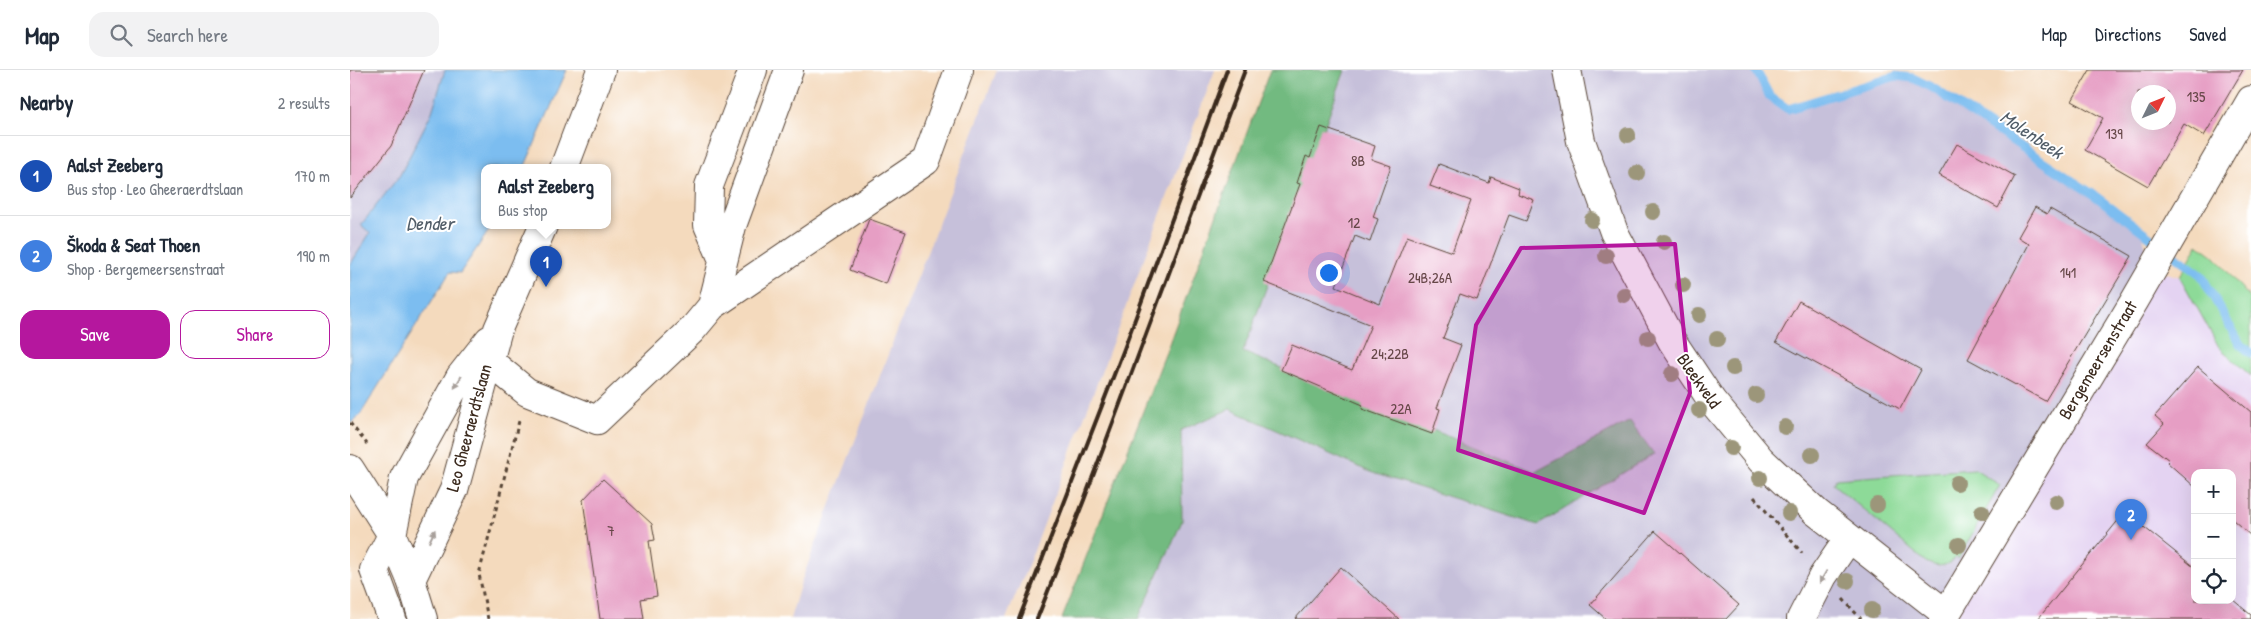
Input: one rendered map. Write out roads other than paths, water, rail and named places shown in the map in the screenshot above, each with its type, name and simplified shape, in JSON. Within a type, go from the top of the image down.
[{"type":"street","points":[[566,164],[601,70]]},
{"type":"street","points":[[723,260],[708,225],[709,186],[754,70]]},
{"type":"street","points":[[712,306],[732,226],[789,70]]},
{"type":"street","points":[[488,360],[527,392],[597,420],[692,330],[712,306],[926,161],[960,70]]},
{"type":"street","name":"Bleekveld","points":[[1567,70],[1581,141],[1614,232],[1672,341],[1712,401],[1760,460],[1816,512],[1944,616]]},
{"type":"street","name":"Bergemeersenstraat","points":[[1944,616],[2153,270],[2251,100]]},
{"type":"street","name":"Leo Gheeraerdtslaan","points":[[411,580],[454,490],[498,329],[542,229]]},
{"type":"street","name":"Leo Gheeraerdtslaan","points":[[392,619],[374,570],[392,535],[404,478],[460,377],[498,329]]},
{"type":"street","points":[[351,470],[392,535],[411,580],[423,619]]},
{"type":"street","points":[[1802,619],[1823,576],[1848,538]]},
{"type":"water","name":"Dender","points":[[445,70],[567,70],[526,164],[481,164],[481,229],[490,229],[460,273],[450,272],[360,415],[350,424],[350,265],[370,233],[361,225],[400,175],[432,112]]},
{"type":"waterway","name":"Molenbeek","points":[[1756,70],[1770,97],[1788,109],[1896,76],[1913,78],[1933,88],[2094,195],[2201,275],[2240,344],[2251,353]]},
{"type":"railway","points":[[1019,619],[1124,349],[1227,70]]},
{"type":"railway","points":[[1037,619],[1084,500],[1245,70]]},
{"type":"place","name":"Aalst Zeeberg","points":[[546,287]]},
{"type":"place","name":"Škoda & Seat Thoen","points":[[2131,540]]}]
